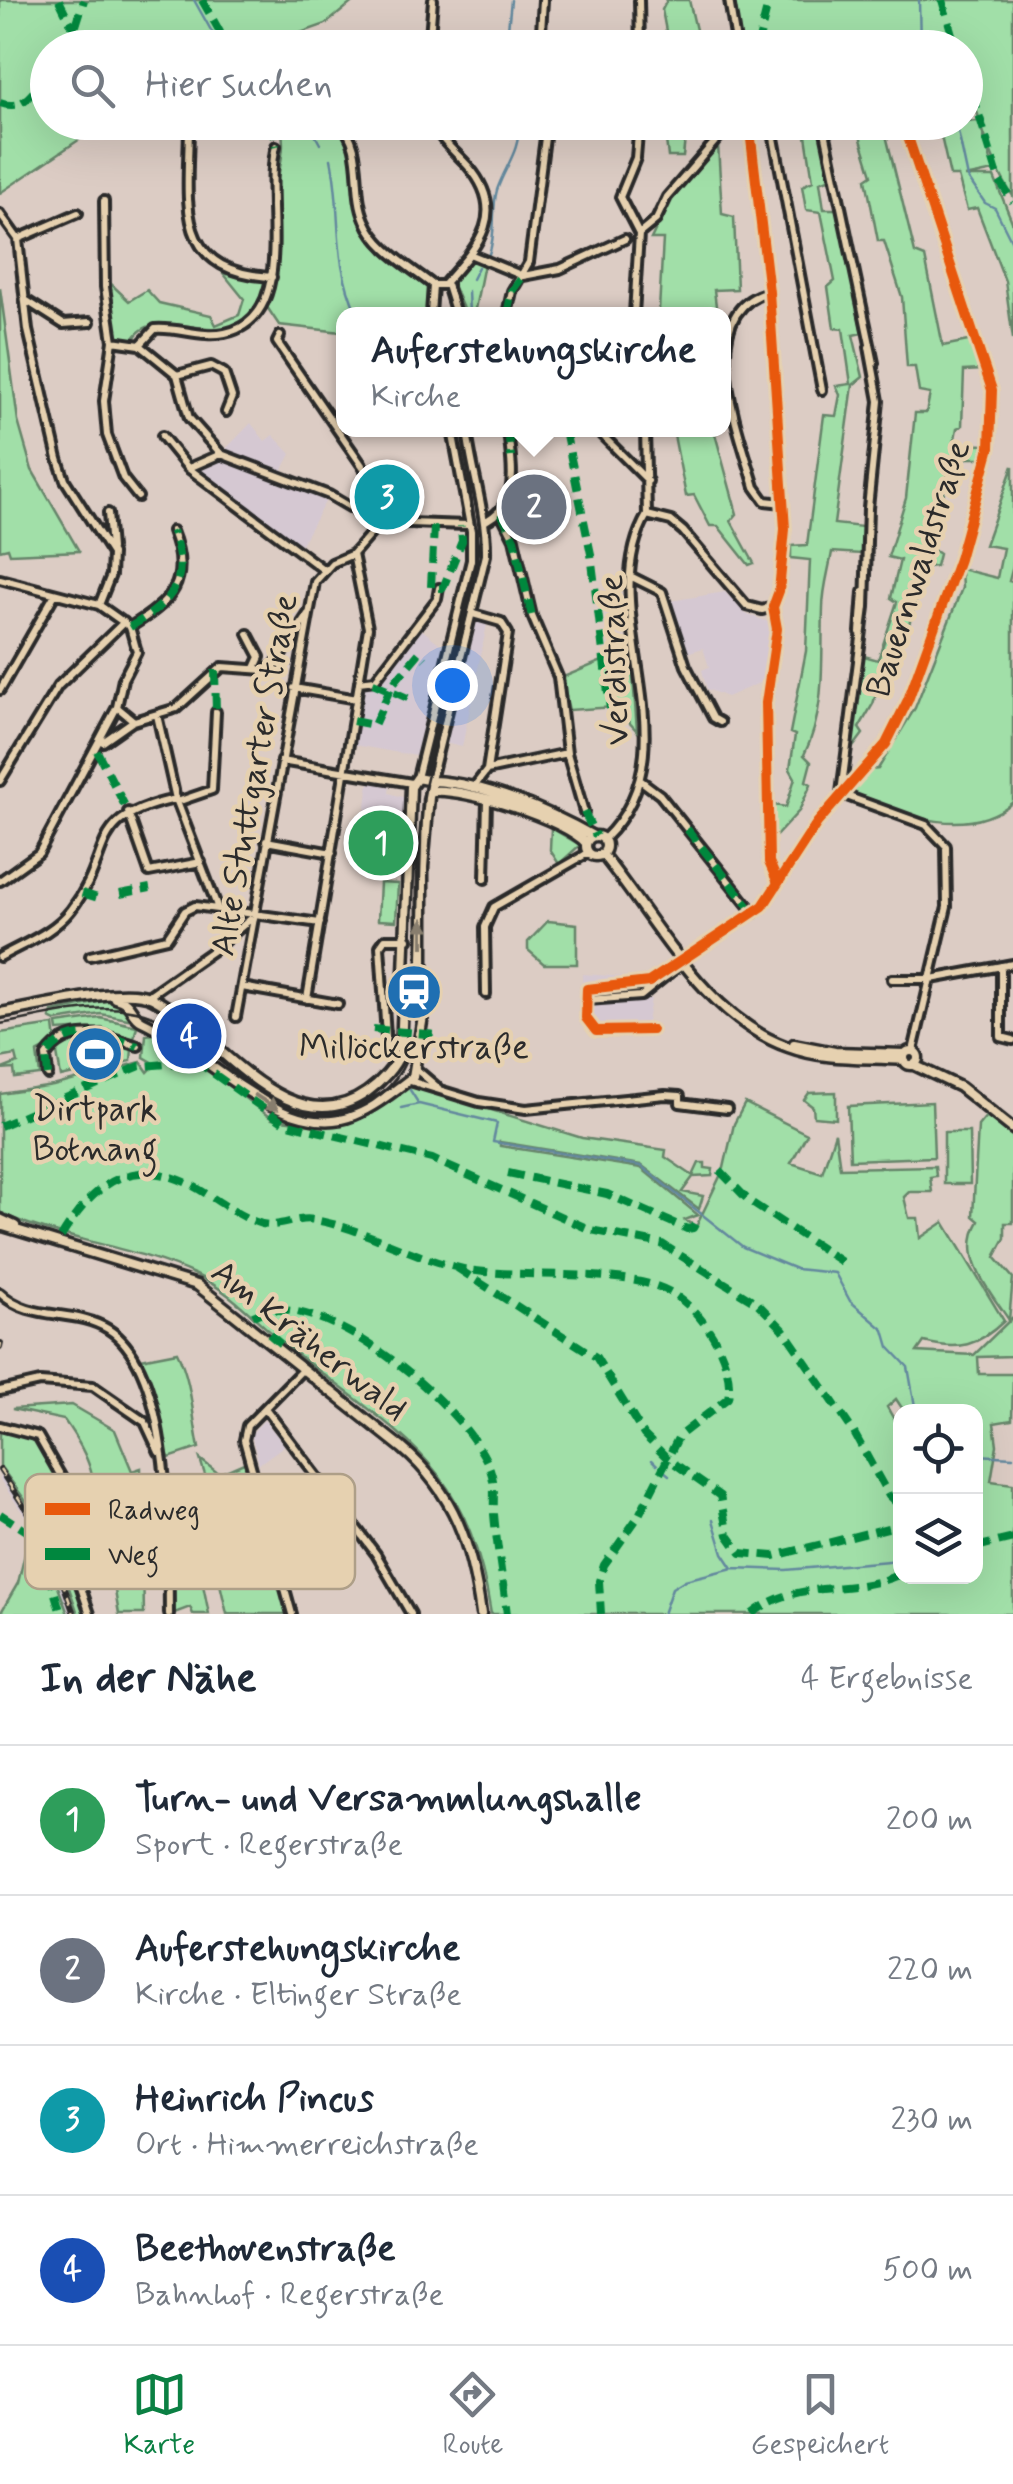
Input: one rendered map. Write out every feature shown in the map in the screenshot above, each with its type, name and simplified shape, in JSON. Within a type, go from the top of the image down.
[{"type":"main road","points":[[414,785],[431,787],[446,782],[474,788],[563,820],[602,854],[684,961],[750,1021],[791,1044],[911,1058],[960,1087],[1013,1126]]},
{"type":"main road","points":[[414,785],[450,791],[554,822],[589,844],[604,840],[602,854]]},
{"type":"main road","points":[[0,1013],[110,997],[145,997],[160,1003],[260,1082],[300,1104],[344,1104],[366,1093],[398,1059],[414,785]]},
{"type":"main road","points":[[134,1007],[137,1017],[289,1116],[331,1121],[352,1116],[406,1082],[415,1066],[424,1016],[423,867],[431,787]]},
{"type":"main road","points":[[110,997],[134,1007]]},
{"type":"main road","points":[[134,1007],[145,997]]},
{"type":"main road","points":[[147,1021],[158,1014],[160,1003]]},
{"type":"main road","points":[[398,1059],[415,1066]]},
{"type":"main road","points":[[391,1069],[395,1079],[406,1082]]},
{"type":"main road","name":"Am Kräherwald","points":[[0,1222],[197,1285],[303,1368],[427,1472],[469,1542],[481,1614]]},
{"type":"street","points":[[430,30],[433,0]]},
{"type":"street","points":[[541,30],[543,0]]},
{"type":"street","points":[[638,0],[639,30]]},
{"type":"street","points":[[730,0],[734,30]]},
{"type":"street","points":[[189,140],[189,220],[198,246],[223,269],[272,277]]},
{"type":"street","points":[[351,140],[365,221],[390,252],[433,285],[447,287]]},
{"type":"street","points":[[432,296],[442,300],[487,225],[486,198],[475,175],[444,140]]},
{"type":"street","points":[[509,307],[512,292],[523,276],[540,195],[545,140]]},
{"type":"street","points":[[634,307],[639,234],[620,197],[636,158],[638,140]]},
{"type":"street","points":[[639,234],[656,220],[667,197],[716,140]]},
{"type":"street","points":[[751,140],[769,292],[783,503],[784,557],[773,607],[777,629],[766,703],[770,862],[778,883]]},
{"type":"street","points":[[773,140],[822,390]]},
{"type":"street","points":[[827,140],[879,401],[864,591],[841,794],[926,825],[944,841],[947,907],[911,1058]]},
{"type":"street","name":"Bauernwaldstraße","points":[[684,961],[754,913],[841,794],[892,734],[959,560],[993,422],[988,374],[909,140]]},
{"type":"street","points":[[140,345],[155,329],[206,334],[236,330],[262,306],[272,277],[276,146]]},
{"type":"street","points":[[104,202],[105,287],[113,341],[104,402],[107,436],[123,478],[138,497]]},
{"type":"street","points":[[18,239],[78,213]]},
{"type":"street","points":[[0,214],[18,239],[28,330],[58,459],[66,480],[112,554]]},
{"type":"street","points":[[472,255],[523,276],[560,270],[625,239]]},
{"type":"street","points":[[432,307],[433,285]]},
{"type":"street","points":[[447,287],[454,307]]},
{"type":"street","points":[[731,333],[747,300],[769,292]]},
{"type":"street","points":[[26,300],[63,324],[90,322]]},
{"type":"street","points":[[280,336],[277,342],[336,432]]},
{"type":"street","points":[[113,341],[140,345],[177,375],[189,418],[221,454],[328,495],[377,524],[390,521],[469,525],[501,513],[512,492],[508,437]]},
{"type":"street","points":[[177,375],[211,366],[224,373],[232,397],[226,412]]},
{"type":"street","points":[[731,398],[755,487],[765,501],[783,503]]},
{"type":"street","points":[[162,436],[188,468],[324,570]]},
{"type":"street","points":[[340,437],[388,503],[390,521]]},
{"type":"street","points":[[281,761],[414,785],[470,575],[469,525],[453,437]]},
{"type":"street","points":[[431,787],[486,556],[484,521],[468,437]]},
{"type":"street","points":[[603,437],[648,481]]},
{"type":"street","name":"Verdistraße","points":[[604,840],[640,780],[646,742],[632,628],[632,578],[639,533],[647,515],[645,437]]},
{"type":"street","points":[[188,468],[221,454]]},
{"type":"street","points":[[99,606],[111,574],[108,513]]},
{"type":"street","points":[[501,513],[514,539],[532,616],[558,676],[567,754],[584,812]]},
{"type":"street","points":[[647,515],[671,521],[683,531],[747,606],[762,610],[773,607]]},
{"type":"street","points":[[469,525],[484,521]]},
{"type":"street","name":"Alte Stuttgarter Straße","points":[[236,1016],[315,582],[324,570],[353,554],[377,524]]},
{"type":"street","points":[[0,781],[58,686],[127,625],[164,606],[174,591],[181,559],[172,530]]},
{"type":"street","points":[[307,999],[367,617],[353,554]]},
{"type":"street","points":[[632,578],[662,592],[686,666],[713,718],[720,722]]},
{"type":"street","points":[[0,579],[99,606],[127,625],[137,652],[123,679],[118,707],[100,745],[39,853],[0,881]]},
{"type":"street","points":[[359,682],[375,680],[436,591]]},
{"type":"street","points":[[0,690],[55,594]]},
{"type":"street","points":[[100,745],[134,721],[183,705],[222,667],[274,666],[308,612]]},
{"type":"street","points":[[473,614],[501,622],[508,629],[487,770],[474,788]]},
{"type":"street","points":[[248,634],[260,657],[255,669]]},
{"type":"street","points":[[294,688],[357,700]]},
{"type":"street","points":[[118,707],[134,721]]},
{"type":"street","points":[[0,957],[56,926],[72,908],[104,838],[128,812],[212,790],[216,712]]},
{"type":"street","points":[[156,715],[176,800],[218,906]]},
{"type":"street","points":[[487,770],[567,754]]},
{"type":"street","points":[[434,768],[446,782]]},
{"type":"street","points":[[842,775],[854,782]]},
{"type":"street","points":[[640,780],[660,794],[754,913]]},
{"type":"street","points":[[485,879],[487,801]]},
{"type":"street","points":[[128,812],[149,872],[201,862]]},
{"type":"street","points":[[266,841],[332,853]]},
{"type":"street","points":[[486,994],[486,927],[494,906],[589,844]]},
{"type":"street","points":[[90,956],[167,938],[189,907],[218,906],[320,924]]},
{"type":"street","name":"Alte Stuttgarter Straße","points":[[240,910],[249,928]]},
{"type":"street","points":[[145,997],[249,928]]},
{"type":"street","points":[[386,1036],[380,946],[385,939],[408,939]]},
{"type":"street","points":[[652,1030],[596,1031],[587,1024],[591,985],[643,984],[684,961]]},
{"type":"street","points":[[587,1000],[628,1000],[646,993],[684,961]]},
{"type":"street","points":[[892,978],[931,979],[1013,964]]},
{"type":"street","points":[[1002,966],[1001,1037],[1013,1040]]},
{"type":"street","points":[[160,1003],[168,982]]},
{"type":"street","points":[[643,984],[646,993]]},
{"type":"street","points":[[242,987],[338,1004]]},
{"type":"street","points":[[48,1075],[46,1056],[65,1038],[106,1034],[138,1046]]},
{"type":"street","points":[[415,1066],[438,1088]]},
{"type":"street","points":[[406,1082],[506,1108],[542,1110],[665,1095],[680,1096],[680,1102],[727,1109]]},
{"type":"street","points":[[0,1293],[27,1310],[78,1318],[112,1332],[138,1364],[166,1474]]},
{"type":"street","points":[[253,1474],[244,1440],[247,1426],[303,1368]]},
{"type":"street","points":[[0,1390],[25,1384],[71,1382],[102,1390],[145,1422],[162,1456]]},
{"type":"street","points":[[264,1408],[315,1474]]},
{"type":"street","points":[[145,1422],[150,1410]]},
{"type":"street","points":[[0,1426],[38,1436],[60,1474]]},
{"type":"street","points":[[355,1527],[411,1614]]},
{"type":"street","points":[[82,1589],[90,1614]]},
{"type":"street","points":[[168,1589],[168,1614]]},
{"type":"street","points":[[285,1589],[292,1614]]},
{"type":"shaded area","points":[[251,423],[265,441],[273,435],[291,454],[280,475],[329,495],[299,548],[194,473],[195,467],[228,459],[221,454]]},
{"type":"shaded area","points":[[725,592],[746,614],[771,623],[766,680],[727,697],[707,689],[702,670],[709,667],[703,648],[687,653],[670,601]]},
{"type":"shaded area","points":[[469,620],[487,624],[462,747],[444,743]]},
{"type":"shaded area","points":[[417,626],[444,647],[416,756],[349,744],[359,682],[369,684]]},
{"type":"shaded area","points":[[369,783],[390,785],[389,793],[406,798],[405,869],[358,866]]},
{"type":"shaded area","points":[[582,974],[642,978],[645,997],[651,999],[645,1034],[595,1034],[587,1029],[583,1021]]},
{"type":"shaded area","points":[[264,1420],[285,1445],[259,1464],[251,1434]]},
{"type":"shaded area","points":[[0,1466],[25,1500],[25,1516],[0,1480]]},
{"type":"shaded area","points":[[58,1589],[69,1589],[78,1614],[68,1614]]},
{"type":"green space","points":[[0,0],[355,0],[326,24],[309,30],[30,30],[30,140],[79,140],[0,193]]},
{"type":"green space","points":[[667,0],[689,0],[696,30],[666,30],[662,10]]},
{"type":"green space","points":[[733,0],[1013,0],[1013,196],[983,129],[983,30],[737,30]]},
{"type":"green space","points":[[983,134],[994,171],[965,177],[994,177],[1013,224],[1013,339],[1005,281],[977,208],[967,210],[958,176],[950,176],[942,140],[983,140]]},
{"type":"green space","points":[[282,140],[346,140],[357,208],[365,231],[390,258],[428,288],[427,307],[336,307],[336,331],[279,325],[267,307],[276,265],[276,194]]},
{"type":"green space","points":[[666,140],[685,140],[683,157],[668,157]]},
{"type":"green space","points":[[807,140],[822,140],[831,178],[820,182],[824,209],[837,209],[862,333],[853,335],[863,377],[853,385],[834,524],[863,527],[861,554],[832,552],[823,601],[820,701],[804,755],[811,762],[806,781],[811,784],[799,811],[775,837],[774,805],[786,807],[795,778],[790,769],[795,735],[790,733],[806,651],[810,560],[791,558],[791,546],[807,545],[824,415],[836,416],[840,395],[836,386],[851,384],[843,329],[834,328],[828,287],[835,281],[821,212],[806,210],[802,186],[813,181]]},
{"type":"green space","points":[[861,140],[887,140],[915,253],[925,257],[943,346],[973,340],[982,370],[964,371],[962,426],[957,428],[954,444],[985,445],[982,458],[951,458],[932,549],[939,554],[936,566],[926,567],[905,638],[899,639],[892,664],[885,664],[873,704],[859,728],[863,734],[848,754],[861,655],[878,660],[897,602],[891,598],[900,560],[888,557],[906,498],[915,413],[926,413],[930,394],[919,392],[915,367],[907,367],[902,297],[884,241],[878,241],[866,179],[872,175]]},
{"type":"green space","points":[[718,144],[722,214],[734,217],[737,289],[714,290],[716,307],[659,307],[663,239],[651,239],[672,195]]},
{"type":"green space","points":[[471,258],[484,264],[475,307],[462,307],[451,280]]},
{"type":"green space","points":[[223,273],[264,281],[254,310],[239,323],[221,328],[161,324],[145,328],[133,340],[116,335],[108,281],[129,301],[147,290],[159,303],[211,315],[216,325],[239,315],[244,299]]},
{"type":"green space","points":[[0,288],[18,421],[32,470],[79,551],[10,554],[8,548],[0,550]]},
{"type":"green space","points":[[674,437],[716,437],[737,514],[731,521],[754,563],[749,565],[718,526],[710,526],[694,495],[686,496]]},
{"type":"green space","points":[[1013,466],[1013,566],[1009,581],[1013,582],[1013,802],[977,820],[957,822],[917,817],[858,797],[852,789],[871,770],[878,769],[915,708],[962,588],[961,569],[997,578],[1003,548],[985,545]]},
{"type":"green space","points":[[631,649],[637,731],[615,707],[569,710],[561,678]]},
{"type":"green space","points":[[551,828],[580,845],[559,864],[550,850]]},
{"type":"green space","points":[[380,883],[398,884],[396,921],[378,920]]},
{"type":"green space","points":[[548,921],[577,924],[577,964],[544,964],[528,950],[528,942]]},
{"type":"green space","points":[[108,1000],[123,1003],[133,1020],[101,1014],[56,1021],[50,1018],[52,1012]]},
{"type":"green space","points":[[100,1018],[137,1026],[133,1042],[102,1028],[58,1031],[57,1024]]},
{"type":"green space","points":[[54,1025],[56,1043],[37,1053],[40,1075],[15,1078],[14,1069],[0,1070],[18,1063],[16,1055],[0,1058],[0,1033]]},
{"type":"green space","points":[[146,1035],[163,1035],[272,1119],[332,1126],[373,1111],[405,1087],[417,1087],[582,1138],[666,1150],[665,1157],[693,1176],[699,1163],[713,1169],[712,1176],[693,1177],[682,1192],[703,1196],[699,1209],[641,1165],[500,1142],[500,1146],[641,1168],[698,1215],[685,1220],[696,1227],[724,1168],[734,1124],[745,1103],[807,1134],[791,1163],[822,1173],[835,1133],[840,1168],[935,1166],[936,1176],[930,1177],[932,1192],[909,1192],[904,1197],[909,1218],[918,1218],[920,1238],[944,1222],[1004,1321],[976,1341],[958,1346],[924,1342],[917,1352],[974,1355],[1013,1317],[1013,1356],[978,1357],[979,1374],[1013,1374],[1012,1420],[994,1423],[997,1445],[991,1481],[1013,1484],[1013,1614],[491,1614],[466,1521],[447,1487],[398,1432],[209,1282],[173,1265],[0,1213],[0,1094],[53,1086],[141,1062],[148,1072],[156,1064],[144,1057]]},
{"type":"green space","name":"Dirtpark Botnang","points":[[92,1036],[132,1048],[131,1061],[61,1077],[56,1047]]},
{"type":"green space","points":[[836,1092],[836,1119],[814,1117],[813,1107],[804,1100],[809,1093]]},
{"type":"green space","points":[[932,1102],[934,1157],[850,1160],[848,1106]]},
{"type":"green space","points":[[987,1115],[1013,1137],[1013,1223],[1005,1223],[1005,1238],[995,1257],[1013,1278],[1009,1320],[985,1285],[972,1247],[979,1221],[973,1216],[978,1126]]},
{"type":"green space","points":[[944,1132],[969,1132],[970,1184],[944,1184]]},
{"type":"green space","points":[[177,1352],[189,1386],[199,1448],[169,1458],[141,1359]]},
{"type":"green space","points":[[72,1405],[115,1430],[132,1471],[141,1468],[141,1474],[92,1474],[64,1420],[12,1409]]},
{"type":"green space","points":[[0,1428],[37,1437],[58,1474],[25,1474],[25,1500],[0,1466]]},
{"type":"green space","points":[[200,1459],[219,1474],[205,1474]]},
{"type":"green space","points":[[246,1462],[249,1474],[219,1474]]},
{"type":"green space","points":[[25,1554],[25,1589],[59,1589],[68,1614],[0,1614],[18,1583]]},
{"type":"green space","points":[[69,1589],[78,1589],[86,1614],[78,1614]]},
{"type":"green space","points":[[115,1589],[143,1589],[144,1614],[119,1614]]},
{"type":"green space","points":[[172,1589],[204,1589],[209,1614],[193,1614],[190,1607],[172,1614]]},
{"type":"green space","points":[[221,1589],[281,1589],[288,1614],[227,1614]]},
{"type":"waterway","points":[[194,0],[211,30]]},
{"type":"waterway","points":[[508,30],[511,0]]},
{"type":"waterway","points":[[919,0],[920,30]]},
{"type":"waterway","points":[[318,140],[320,144]]},
{"type":"waterway","points":[[489,254],[497,190],[517,140]]},
{"type":"waterway","points":[[960,140],[968,178],[985,203],[995,208],[1013,244]]},
{"type":"waterway","points":[[331,159],[341,254],[354,307]]},
{"type":"waterway","points":[[472,279],[478,267]]},
{"type":"waterway","points":[[468,291],[469,307]]},
{"type":"waterway","points":[[410,1090],[417,1101]]},
{"type":"waterway","points":[[401,1108],[419,1104],[497,1123],[493,1142],[641,1166],[743,1247],[796,1269],[835,1273],[850,1301],[884,1330],[889,1347],[908,1367],[915,1404]]},
{"type":"waterway","points":[[983,1455],[1013,1457]]},
{"type":"waterway","points":[[652,1460],[657,1465]]},
{"type":"waterway","points":[[664,1471],[669,1475]]},
{"type":"waterway","points":[[713,1520],[723,1553],[733,1568]]},
{"type":"waterway","points":[[663,1614],[672,1588],[685,1580],[733,1568],[786,1570],[893,1561]]},
{"type":"tram line","points":[[0,1024],[91,1009],[144,1013],[172,1026],[280,1105],[309,1115],[339,1115],[372,1101],[397,1077],[411,1047],[416,1024],[422,799],[480,559],[463,437]]},
{"type":"railway","points":[[0,1348],[1,1343]]},
{"type":"railway","points":[[0,1470],[25,1508]]},
{"type":"railway","points":[[65,1589],[74,1614]]},
{"type":"marked path","points":[[59,0],[74,30]]},
{"type":"marked path","points":[[75,30],[84,0]]},
{"type":"marked path","points":[[202,0],[219,30]]},
{"type":"marked path","points":[[762,30],[769,0]]},
{"type":"marked path","points":[[942,0],[951,30]]},
{"type":"marked path","points":[[0,103],[16,105],[30,95]]},
{"type":"marked path","points":[[983,128],[999,180],[1013,202]]},
{"type":"marked path","points":[[275,140],[276,146]]},
{"type":"marked path","points":[[509,307],[512,291],[523,276]]},
{"type":"marked path","points":[[509,437],[511,457]]},
{"type":"marked path","points":[[566,437],[591,554],[610,709]]},
{"type":"marked path","points":[[501,513],[514,539],[532,616]]},
{"type":"marked path","points":[[431,587],[434,526]]},
{"type":"marked path","points":[[439,588],[443,588],[462,541],[461,526]]},
{"type":"marked path","points":[[130,627],[167,599],[179,577],[178,548],[172,531]]},
{"type":"marked path","points":[[353,721],[374,725],[392,685],[419,653],[425,659]]},
{"type":"marked path","points":[[215,670],[216,712]]},
{"type":"marked path","points":[[373,683],[410,699]]},
{"type":"marked path","points":[[97,751],[128,812]]},
{"type":"marked path","points":[[584,812],[596,836]]},
{"type":"marked path","points":[[687,829],[754,913]]},
{"type":"marked path","points":[[120,894],[150,888]]},
{"type":"marked path","points":[[82,893],[98,898]]},
{"type":"marked path","points":[[373,1029],[437,1035]]},
{"type":"marked path","points":[[48,1075],[46,1056],[55,1046],[77,1035],[113,1038],[138,1046]]},
{"type":"marked path","points":[[0,1126],[140,1066],[197,1062],[284,1123],[432,1159],[591,1230],[662,1244],[757,1303],[783,1329],[853,1431],[893,1500]]},
{"type":"marked path","points":[[720,1171],[749,1201],[842,1262]]},
{"type":"marked path","points":[[508,1173],[607,1194],[687,1229],[693,1228],[699,1217]]},
{"type":"marked path","points":[[61,1237],[103,1187],[127,1175],[157,1174],[187,1183],[264,1224],[315,1220],[459,1268],[630,1280],[675,1295],[697,1314],[715,1340],[727,1370],[728,1398],[679,1436],[638,1517],[604,1565],[599,1581],[601,1614]]},
{"type":"marked path","points":[[457,1268],[596,1357],[644,1435],[667,1458],[720,1496],[728,1535],[741,1553],[774,1556],[893,1527]]},
{"type":"marked path","points":[[253,1316],[281,1310],[314,1317],[351,1333],[423,1385],[453,1415],[476,1444],[492,1475],[507,1614]]},
{"type":"marked path","points":[[269,1334],[282,1345]]},
{"type":"marked path","points":[[0,1514],[25,1530]]},
{"type":"marked path","points":[[983,1545],[1013,1538]]},
{"type":"marked path","points":[[752,1614],[787,1595],[863,1585],[893,1577]]},
{"type":"marked path","points":[[54,1589],[61,1614]]},
{"type":"cycle path","points":[[751,140],[769,292],[785,529],[779,591],[773,607],[777,629],[766,703],[769,862],[778,883]]},
{"type":"cycle path","points":[[652,1030],[596,1031],[586,1018],[587,989],[649,982],[763,906],[817,823],[886,744],[908,700],[959,559],[990,447],[992,390],[909,140]]},
{"type":"place","name":"Heinrich Pincus","points":[[387,497]]},
{"type":"place","name":"Auferstehungskirche","points":[[534,507]]},
{"type":"place","name":"Turn- und Versammlungshalle","points":[[381,843]]},
{"type":"place","name":"Millöckerstraße","points":[[414,992]]},
{"type":"place","name":"Beethovenstraße","points":[[189,1036]]},
{"type":"place","name":"Dirtpark Botnang","points":[[95,1054]]}]
